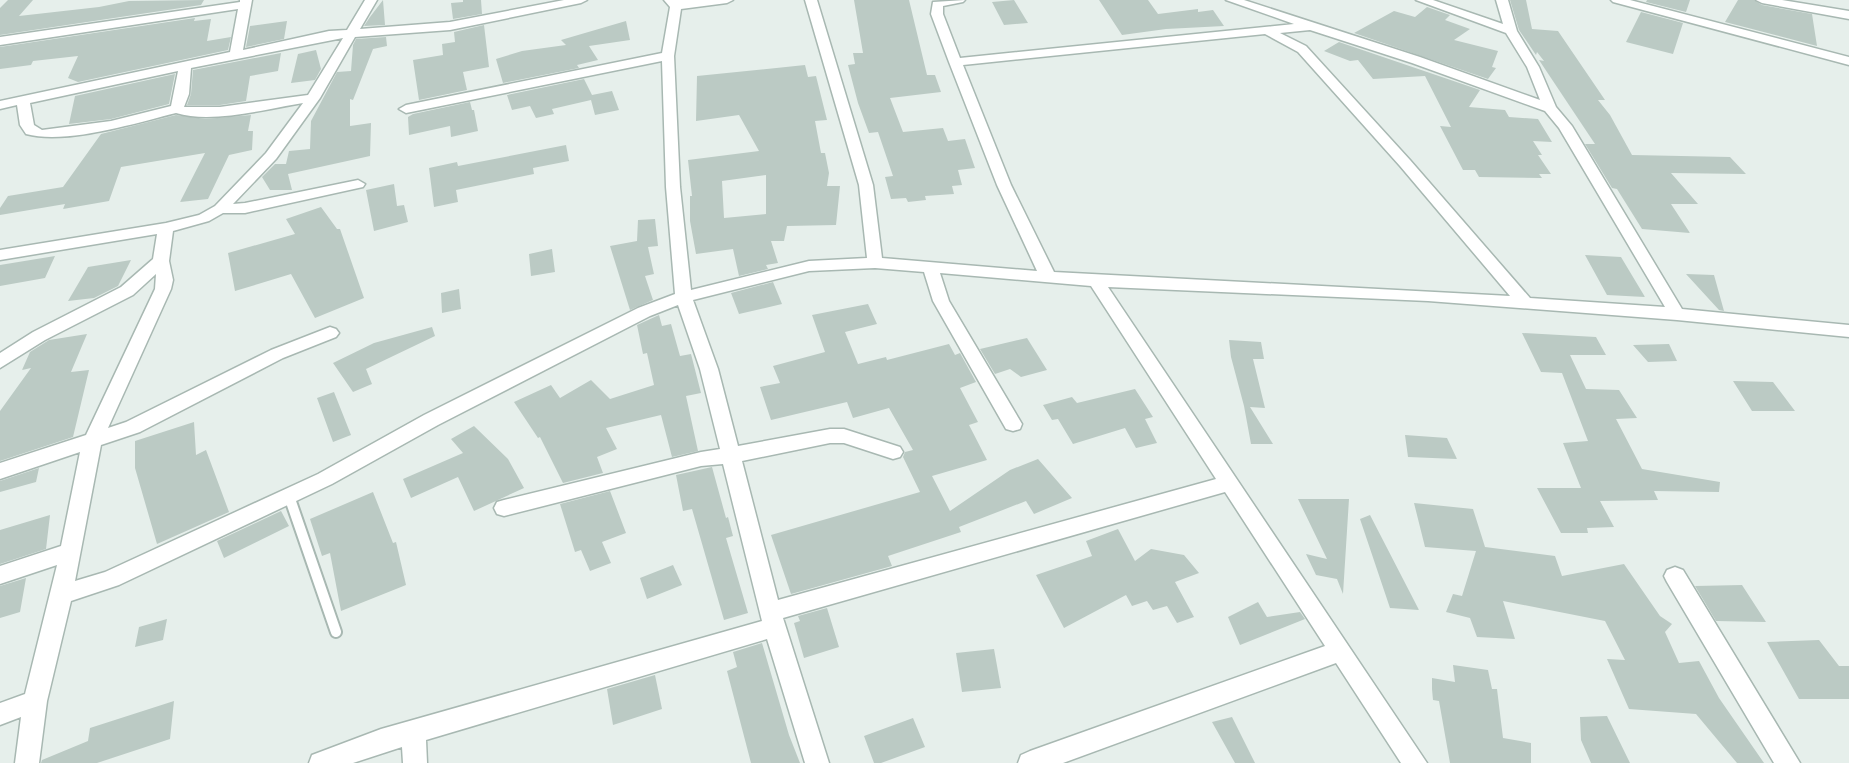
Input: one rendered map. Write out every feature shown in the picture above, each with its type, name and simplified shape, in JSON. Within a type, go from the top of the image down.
[{"type":"street","points":[[0,255],[166,228],[204,218],[220,209],[271,156],[313,98],[371,0]]},
{"type":"street","points":[[0,105],[236,54],[351,33],[450,26],[581,0]]},
{"type":"street","points":[[728,0],[674,2],[668,56],[673,187],[684,297],[709,369],[772,620],[817,763]]},
{"type":"street","points":[[811,0],[866,185],[875,263]]},
{"type":"street","points":[[959,0],[941,2],[935,7],[1004,185],[1047,275]]},
{"type":"street","points":[[1232,0],[1416,60],[1550,108]]},
{"type":"street","points":[[1422,0],[1511,31]]},
{"type":"street","points":[[1502,0],[1511,31],[1533,67],[1550,108],[1565,126],[1677,314]]},
{"type":"street","points":[[1617,0],[1849,61]]},
{"type":"street","points":[[1762,0],[1849,15]]},
{"type":"street","points":[[0,41],[246,3],[236,54]]},
{"type":"street","points":[[955,62],[1311,26]]},
{"type":"street","points":[[1268,31],[1302,49],[1406,163],[1525,303]]},
{"type":"street","points":[[406,109],[668,56]]},
{"type":"street","points":[[177,109],[182,93],[185,66]]},
{"type":"street","points":[[22,100],[27,125],[31,131],[42,134],[111,125],[177,109],[188,114],[201,113],[313,98]]},
{"type":"street","points":[[220,209],[245,208],[358,184]]},
{"type":"street","points":[[27,763],[35,701],[62,595],[92,442],[163,290],[165,280],[161,261],[166,228]]},
{"type":"street","points":[[0,363],[39,336],[127,291],[161,261]]},
{"type":"street","points":[[62,595],[111,579],[325,479],[431,420],[644,312],[684,297],[809,266],[875,263],[1096,280],[1428,296],[1677,314],[1849,331]]},
{"type":"street","points":[[930,267],[941,301],[1013,424]]},
{"type":"street","points":[[1096,280],[1415,763]]},
{"type":"street","points":[[0,471],[92,442],[152,418],[277,354],[330,333]]},
{"type":"street","points":[[504,508],[701,459],[830,436],[855,439],[893,452]]},
{"type":"street","points":[[321,763],[772,620],[1228,483]]},
{"type":"street","points":[[0,574],[70,552]]},
{"type":"street","points":[[1675,576],[1788,763]]},
{"type":"street","points":[[1030,763],[1340,651]]},
{"type":"street","points":[[0,714],[35,701]]},
{"type":"street","points":[[413,732],[415,763]]},
{"type":"lane","points":[[289,496],[336,632]]},
{"type":"building","points":[[8,0],[33,0],[19,16],[99,7],[129,1],[204,0],[201,5],[0,35],[0,8]]},
{"type":"building","points":[[383,0],[385,25],[364,26],[370,17]]},
{"type":"building","points":[[463,0],[481,0],[482,14],[453,19],[451,3],[463,2]]},
{"type":"building","points":[[854,0],[909,0],[927,75],[935,75],[941,92],[890,98],[903,132],[943,128],[948,141],[965,139],[975,168],[958,170],[962,185],[952,186],[954,194],[925,196],[926,200],[908,202],[906,198],[891,199],[885,177],[893,176],[878,132],[869,133],[848,65],[855,64],[853,53],[863,53]]},
{"type":"building","points":[[1014,0],[1028,23],[1004,25],[992,2]]},
{"type":"building","points":[[1099,0],[1148,0],[1158,14],[1198,9],[1198,12],[1213,10],[1224,26],[1166,29],[1122,35]]},
{"type":"building","points":[[1510,0],[1526,0],[1532,29],[1558,31],[1605,100],[1598,100],[1610,115],[1632,155],[1730,157],[1746,174],[1671,173],[1698,204],[1671,204],[1690,233],[1642,229],[1617,189],[1612,188],[1585,144],[1595,144],[1539,60],[1544,61],[1537,52],[1536,55],[1519,30]]},
{"type":"building","points":[[1647,0],[1690,0],[1686,12],[1646,2]]},
{"type":"building","points":[[1738,0],[1754,0],[1762,5],[1812,14],[1817,46],[1725,22]]},
{"type":"building","points":[[1427,7],[1450,15],[1445,20],[1470,29],[1454,40],[1498,51],[1492,67],[1496,68],[1488,79],[1354,33],[1394,11],[1415,17]]},
{"type":"building","points":[[1641,12],[1683,23],[1673,54],[1626,42]]},
{"type":"building","points":[[195,18],[194,21],[211,19],[207,41],[231,37],[228,50],[78,82],[68,78],[78,56],[33,61],[31,65],[0,69],[0,47]]},
{"type":"building","points":[[287,21],[284,39],[246,47],[250,26]]},
{"type":"building","points":[[626,21],[630,40],[589,46],[598,60],[577,65],[579,68],[503,83],[496,59],[522,51],[566,45],[561,40]]},
{"type":"building","points":[[484,25],[489,67],[463,72],[467,90],[419,100],[413,60],[443,55],[442,44],[455,42],[454,32]]},
{"type":"building","points":[[386,37],[387,46],[373,49],[353,100],[350,99],[350,126],[371,123],[370,156],[288,174],[292,190],[270,190],[262,177],[275,164],[286,164],[289,151],[310,149],[311,121],[337,72],[351,71],[353,45],[356,39]]},
{"type":"building","points":[[1339,42],[1480,90],[1469,107],[1505,110],[1509,117],[1538,119],[1552,142],[1533,141],[1542,155],[1538,155],[1551,174],[1539,174],[1542,178],[1479,177],[1475,170],[1463,170],[1440,126],[1451,127],[1425,76],[1373,79],[1358,60],[1350,61],[1324,51]]},
{"type":"building","points":[[316,50],[321,69],[315,80],[291,83],[298,54]]},
{"type":"building","points":[[281,53],[278,71],[250,76],[246,101],[220,105],[187,105],[191,94],[193,70]]},
{"type":"building","points":[[805,65],[808,77],[816,76],[827,120],[815,121],[821,153],[825,153],[829,173],[827,186],[840,186],[836,225],[787,226],[784,241],[771,241],[778,263],[766,265],[768,269],[739,276],[733,249],[696,254],[690,221],[690,196],[692,196],[688,160],[759,151],[739,115],[696,121],[697,76]],"holes":[[[766,175],[766,214],[724,218],[722,181]]]},
{"type":"building","points":[[175,74],[169,104],[111,119],[69,124],[75,96]]},
{"type":"building","points":[[584,79],[592,95],[612,91],[619,110],[595,115],[591,100],[552,109],[554,114],[536,118],[530,106],[512,110],[507,95]]},
{"type":"building","points":[[470,102],[478,131],[451,137],[450,126],[409,135],[408,117],[413,114]]},
{"type":"building","points":[[176,115],[206,119],[251,115],[248,131],[253,131],[252,150],[229,155],[208,199],[180,202],[205,153],[121,167],[109,201],[63,209],[65,204],[0,215],[0,208],[8,196],[63,187],[101,134]]},
{"type":"building","points":[[566,145],[569,161],[533,168],[534,174],[456,190],[458,202],[434,207],[429,168],[457,162],[458,166]]},
{"type":"building","points":[[394,184],[397,206],[404,205],[408,222],[374,231],[366,190]]},
{"type":"building","points":[[321,207],[337,229],[340,229],[364,298],[315,318],[291,274],[235,291],[228,253],[295,234],[286,219]]},
{"type":"building","points":[[655,219],[658,246],[648,247],[654,274],[645,276],[653,300],[630,310],[610,246],[637,241],[638,220]]},
{"type":"building","points":[[552,249],[555,272],[531,276],[529,254]]},
{"type":"building","points":[[1585,255],[1621,257],[1645,297],[1607,295]]},
{"type":"building","points":[[55,256],[45,278],[0,286],[0,265]]},
{"type":"building","points":[[131,260],[118,286],[94,298],[68,301],[88,267]]},
{"type":"building","points":[[1686,274],[1714,275],[1724,311],[1719,310]]},
{"type":"building","points":[[773,282],[782,304],[739,314],[731,293]]},
{"type":"building","points":[[459,289],[461,309],[442,313],[441,293]]},
{"type":"building","points":[[868,304],[877,324],[845,332],[858,364],[886,357],[887,360],[949,344],[955,355],[960,353],[976,382],[960,388],[978,422],[969,425],[987,460],[932,476],[950,511],[1010,470],[1038,459],[1072,498],[1034,514],[1026,501],[959,527],[961,532],[888,556],[892,566],[791,594],[771,535],[920,492],[903,457],[905,452],[913,450],[889,408],[853,418],[847,402],[771,420],[760,387],[780,383],[773,366],[825,352],[812,315]]},
{"type":"building","points":[[659,315],[662,326],[671,324],[680,356],[691,354],[701,393],[686,396],[698,451],[672,457],[661,415],[606,428],[617,449],[597,457],[603,473],[563,483],[540,437],[538,438],[514,402],[551,385],[560,398],[591,380],[610,399],[654,385],[647,353],[643,354],[637,325]]},
{"type":"building","points":[[432,327],[435,336],[366,369],[372,384],[353,392],[333,363],[374,343]]},
{"type":"building","points":[[1522,333],[1596,337],[1606,355],[1570,355],[1586,389],[1619,390],[1637,418],[1616,419],[1642,469],[1720,482],[1719,492],[1654,491],[1658,500],[1600,501],[1614,527],[1587,528],[1588,533],[1561,533],[1537,488],[1581,488],[1563,443],[1588,441],[1562,373],[1541,372]]},
{"type":"building","points":[[87,334],[71,372],[89,370],[73,437],[0,461],[0,411],[31,368],[22,370],[30,352],[49,340]]},
{"type":"building","points":[[1027,338],[1047,370],[1021,377],[1010,369],[995,374],[980,349]]},
{"type":"building","points":[[1229,340],[1261,342],[1264,359],[1253,359],[1265,408],[1250,407],[1273,444],[1251,444]]},
{"type":"building","points":[[1669,344],[1677,361],[1648,362],[1633,345]]},
{"type":"building","points":[[1733,381],[1773,382],[1795,411],[1752,411]]},
{"type":"building","points":[[1135,389],[1153,417],[1145,419],[1157,443],[1136,448],[1125,428],[1073,444],[1058,419],[1052,420],[1043,405],[1072,397],[1077,403]]},
{"type":"building","points":[[334,392],[351,435],[333,442],[317,398]]},
{"type":"building","points":[[194,422],[196,455],[206,450],[229,512],[157,544],[135,468],[135,441]]},
{"type":"building","points":[[474,426],[508,459],[524,488],[474,511],[458,477],[411,498],[403,479],[463,453],[451,439]]},
{"type":"building","points":[[1405,435],[1447,438],[1457,459],[1408,457]]},
{"type":"building","points":[[712,467],[733,536],[726,538],[748,613],[724,620],[692,509],[683,511],[676,475]]},
{"type":"building","points":[[39,468],[36,482],[0,492],[0,481]]},
{"type":"building","points":[[610,491],[626,533],[602,542],[611,563],[590,571],[581,550],[575,552],[560,504]]},
{"type":"building","points":[[373,492],[393,543],[396,542],[406,585],[341,611],[330,553],[322,556],[310,519]]},
{"type":"building","points":[[1298,499],[1349,499],[1343,594],[1337,579],[1316,575],[1306,554],[1327,559]]},
{"type":"building","points":[[1414,503],[1473,509],[1485,547],[1555,556],[1562,576],[1624,564],[1660,616],[1672,624],[1665,632],[1679,663],[1699,661],[1719,698],[1764,763],[1737,763],[1696,714],[1629,709],[1607,659],[1625,660],[1605,621],[1503,601],[1515,639],[1477,637],[1470,618],[1446,612],[1453,594],[1462,596],[1476,551],[1425,547]]},
{"type":"building","points":[[281,511],[289,526],[224,558],[217,541]]},
{"type":"building","points":[[50,515],[46,549],[0,564],[0,530]]},
{"type":"building","points":[[1370,515],[1419,610],[1390,608],[1360,519]]},
{"type":"building","points":[[1118,529],[1135,561],[1151,549],[1184,555],[1199,573],[1175,582],[1194,617],[1177,623],[1167,606],[1153,610],[1147,601],[1132,606],[1126,595],[1064,628],[1036,575],[1092,556],[1086,541]]},
{"type":"building","points":[[673,565],[682,585],[647,599],[640,578]]},
{"type":"building","points":[[26,578],[20,612],[0,618],[0,586]]},
{"type":"building","points":[[1742,585],[1766,622],[1716,621],[1695,586]]},
{"type":"building","points":[[1258,602],[1267,617],[1300,612],[1305,619],[1240,645],[1228,617]]},
{"type":"building","points":[[827,608],[839,647],[804,658],[794,623],[800,621],[798,616]]},
{"type":"building","points":[[167,619],[163,640],[135,647],[139,627]]},
{"type":"building","points":[[1819,640],[1839,666],[1849,666],[1849,699],[1799,699],[1767,642]]},
{"type":"building","points":[[762,643],[789,735],[800,763],[751,763],[727,671],[737,667],[733,652]]},
{"type":"building","points":[[994,649],[1001,688],[962,692],[956,653]]},
{"type":"building","points":[[1453,665],[1488,670],[1492,689],[1497,689],[1503,738],[1531,743],[1531,763],[1450,763],[1439,701],[1433,700],[1432,678],[1455,682]]},
{"type":"building","points":[[655,675],[662,709],[613,725],[607,689]]},
{"type":"building","points":[[174,701],[170,739],[97,763],[41,763],[42,760],[88,741],[90,728]]},
{"type":"building","points":[[1607,716],[1630,763],[1591,763],[1581,740],[1580,717]]},
{"type":"building","points":[[1232,717],[1255,763],[1235,763],[1212,722]]},
{"type":"building","points":[[913,718],[925,747],[881,763],[874,763],[864,736]]}]
